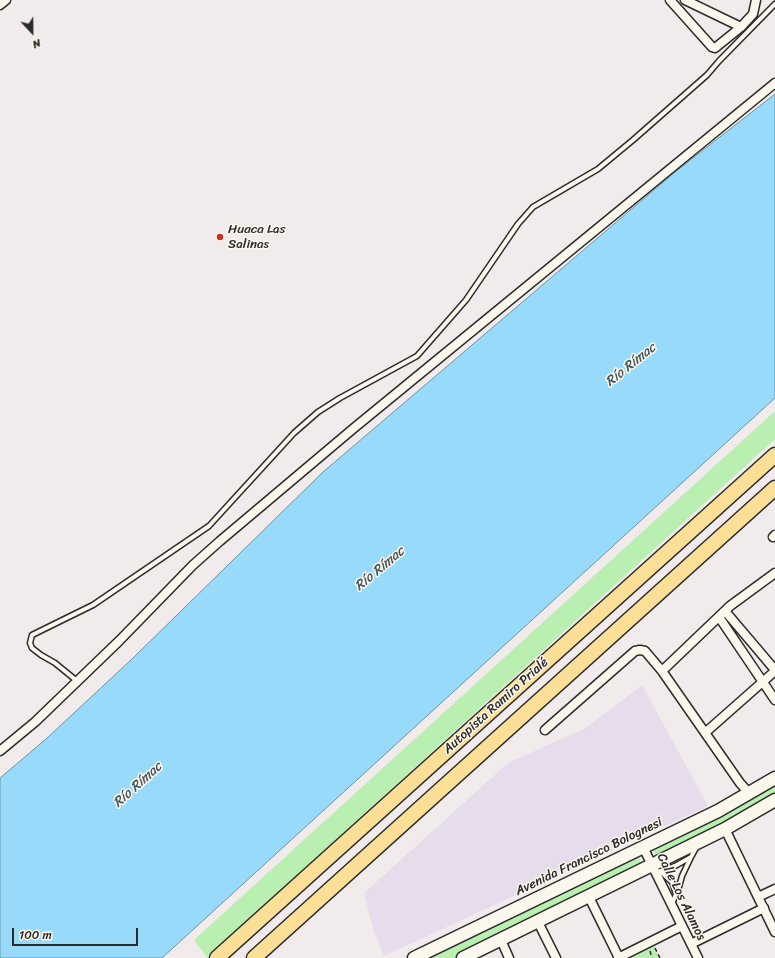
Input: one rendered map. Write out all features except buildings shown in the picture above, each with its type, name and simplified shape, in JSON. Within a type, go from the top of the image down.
[{"type":"highway","name":"Autopista Ramiro Prialé","points":[[217,958],[775,455]]},
{"type":"highway","name":"Autopista Ramiro Prialé","points":[[254,958],[775,488]]},
{"type":"main road","name":"Avenida Francisco Bolognesi","points":[[414,958],[643,847],[749,793],[775,778]]},
{"type":"main road","points":[[463,958],[589,897],[656,870],[700,841],[775,800]]},
{"type":"street","points":[[0,5],[6,0]]},
{"type":"street","points":[[670,0],[712,47],[715,48],[741,27],[753,14],[756,0]]},
{"type":"street","points":[[685,0],[741,27]]},
{"type":"street","points":[[0,751],[35,722],[77,682],[193,565],[220,541],[360,423],[775,83]]},
{"type":"street","points":[[662,671],[722,614],[775,573]]},
{"type":"street","points":[[706,732],[775,670],[722,614]]},
{"type":"street","points":[[722,614],[775,700]]},
{"type":"street","points":[[546,730],[636,650],[645,651],[662,671],[706,732],[740,783],[749,793]]},
{"type":"street","points":[[725,828],[775,932]]},
{"type":"street","name":"Calle Los Alamos","points":[[643,847],[656,870],[698,958]]},
{"type":"street","points":[[758,897],[775,889]]},
{"type":"street","points":[[589,897],[618,958],[682,926]]},
{"type":"street","points":[[691,944],[764,908]]},
{"type":"street","points":[[538,922],[556,958]]},
{"type":"street","points":[[501,940],[510,958]]},
{"type":"lane","points":[[77,682],[55,663],[32,648],[30,643],[32,635],[93,605],[201,532],[210,525],[294,433],[318,412],[340,398],[417,356],[466,300],[514,230],[532,207],[598,169],[633,140],[707,75],[775,4]]},
{"type":"lane","points":[[671,904],[682,876],[700,841]]},
{"type":"lane","points":[[656,870],[675,866],[691,857]]},
{"type":"lane","points":[[656,870],[672,882],[676,894]]},
{"type":"path","points":[[649,949],[652,958]]},
{"type":"shaded area","points":[[642,685],[708,806],[384,956],[373,928],[364,893],[508,763],[586,728]]},
{"type":"green space","points":[[775,411],[775,439],[207,957],[194,940]]},
{"type":"green space","points":[[775,781],[775,796],[759,806],[656,856],[653,850],[656,845]]},
{"type":"green space","points":[[637,855],[641,861],[640,867],[455,958],[419,958]]},
{"type":"green space","points":[[654,946],[660,958],[629,958]]},
{"type":"water","name":"Río Rímac","points":[[775,94],[775,398],[162,958],[0,958],[0,778],[46,739],[133,658],[323,472],[675,172]]},
{"type":"place","name":"Huaca Las Salinas","points":[[220,237]]}]
